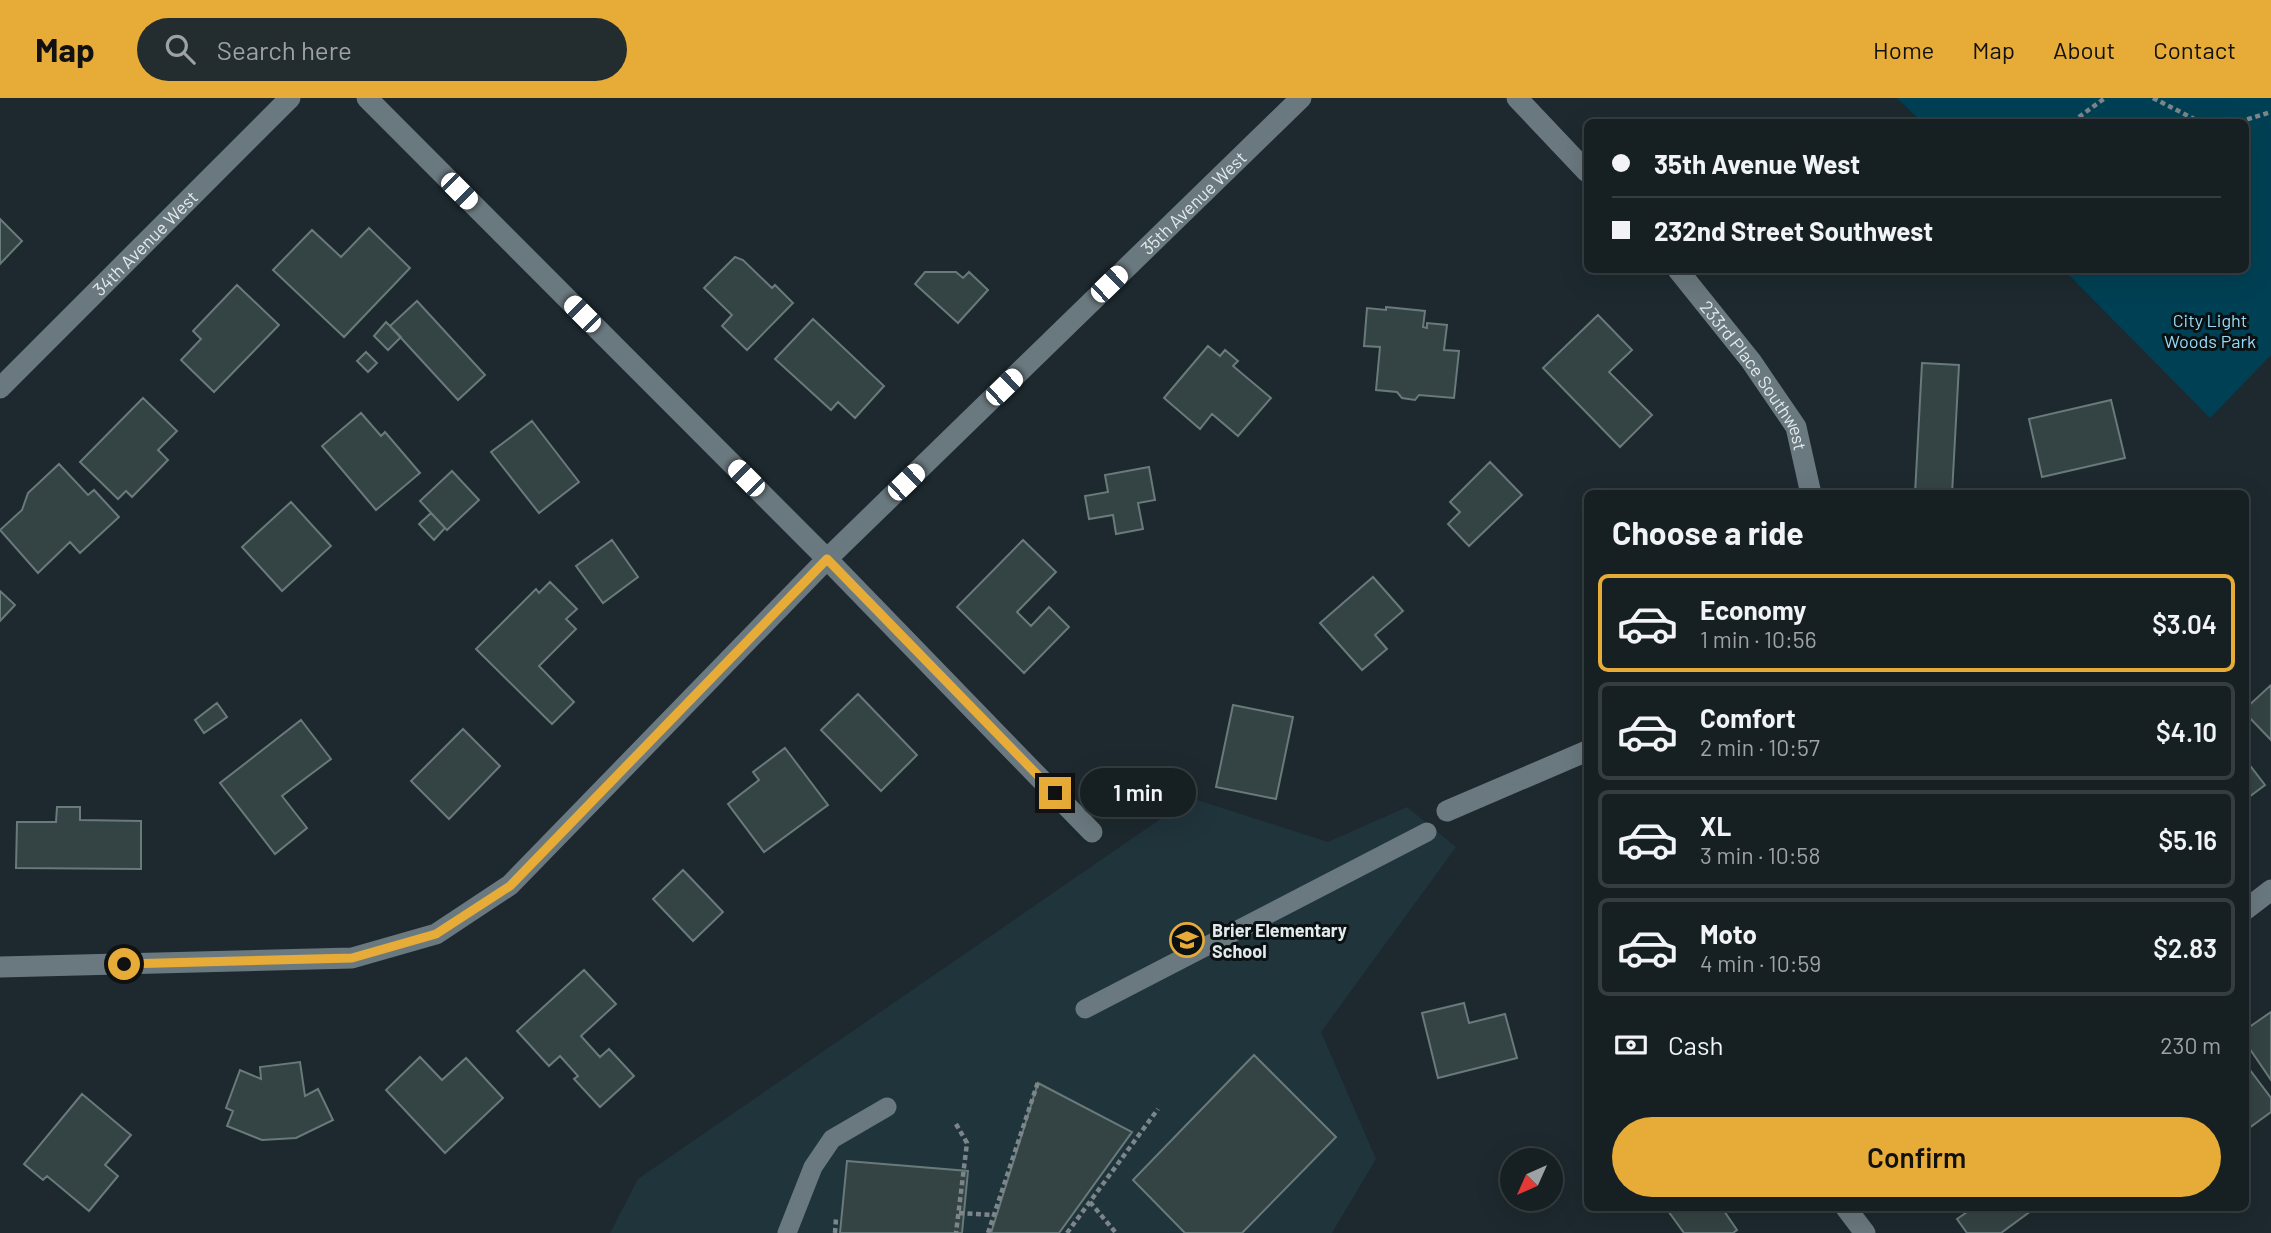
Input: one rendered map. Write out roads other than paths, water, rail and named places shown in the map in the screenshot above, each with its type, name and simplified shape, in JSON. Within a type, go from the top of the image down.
[{"type":"street","name":"34th Avenue West","points":[[0,388],[290,98]]},
{"type":"street","points":[[366,98],[827,559],[1093,832]]},
{"type":"street","name":"35th Avenue West","points":[[0,967],[352,958],[436,934],[510,886],[827,559],[1301,98]]},
{"type":"street","points":[[1517,98],[1584,169]]},
{"type":"street","name":"233rd Place Southwest","points":[[1680,273],[1751,361],[1796,427],[1810,490]]},
{"type":"street","points":[[1447,811],[1584,752]]},
{"type":"street","points":[[2249,907],[2271,890]]},
{"type":"street","points":[[1848,1211],[1865,1233]]},
{"type":"lane","points":[[1085,1009],[1427,832]]},
{"type":"lane","points":[[788,1233],[813,1167],[832,1139],[887,1107]]},
{"type":"place","name":"Brier Elementary School","points":[[1187,940]]},
{"type":"park label","name":"City Light Woods Park","points":[[2210,330]]}]
